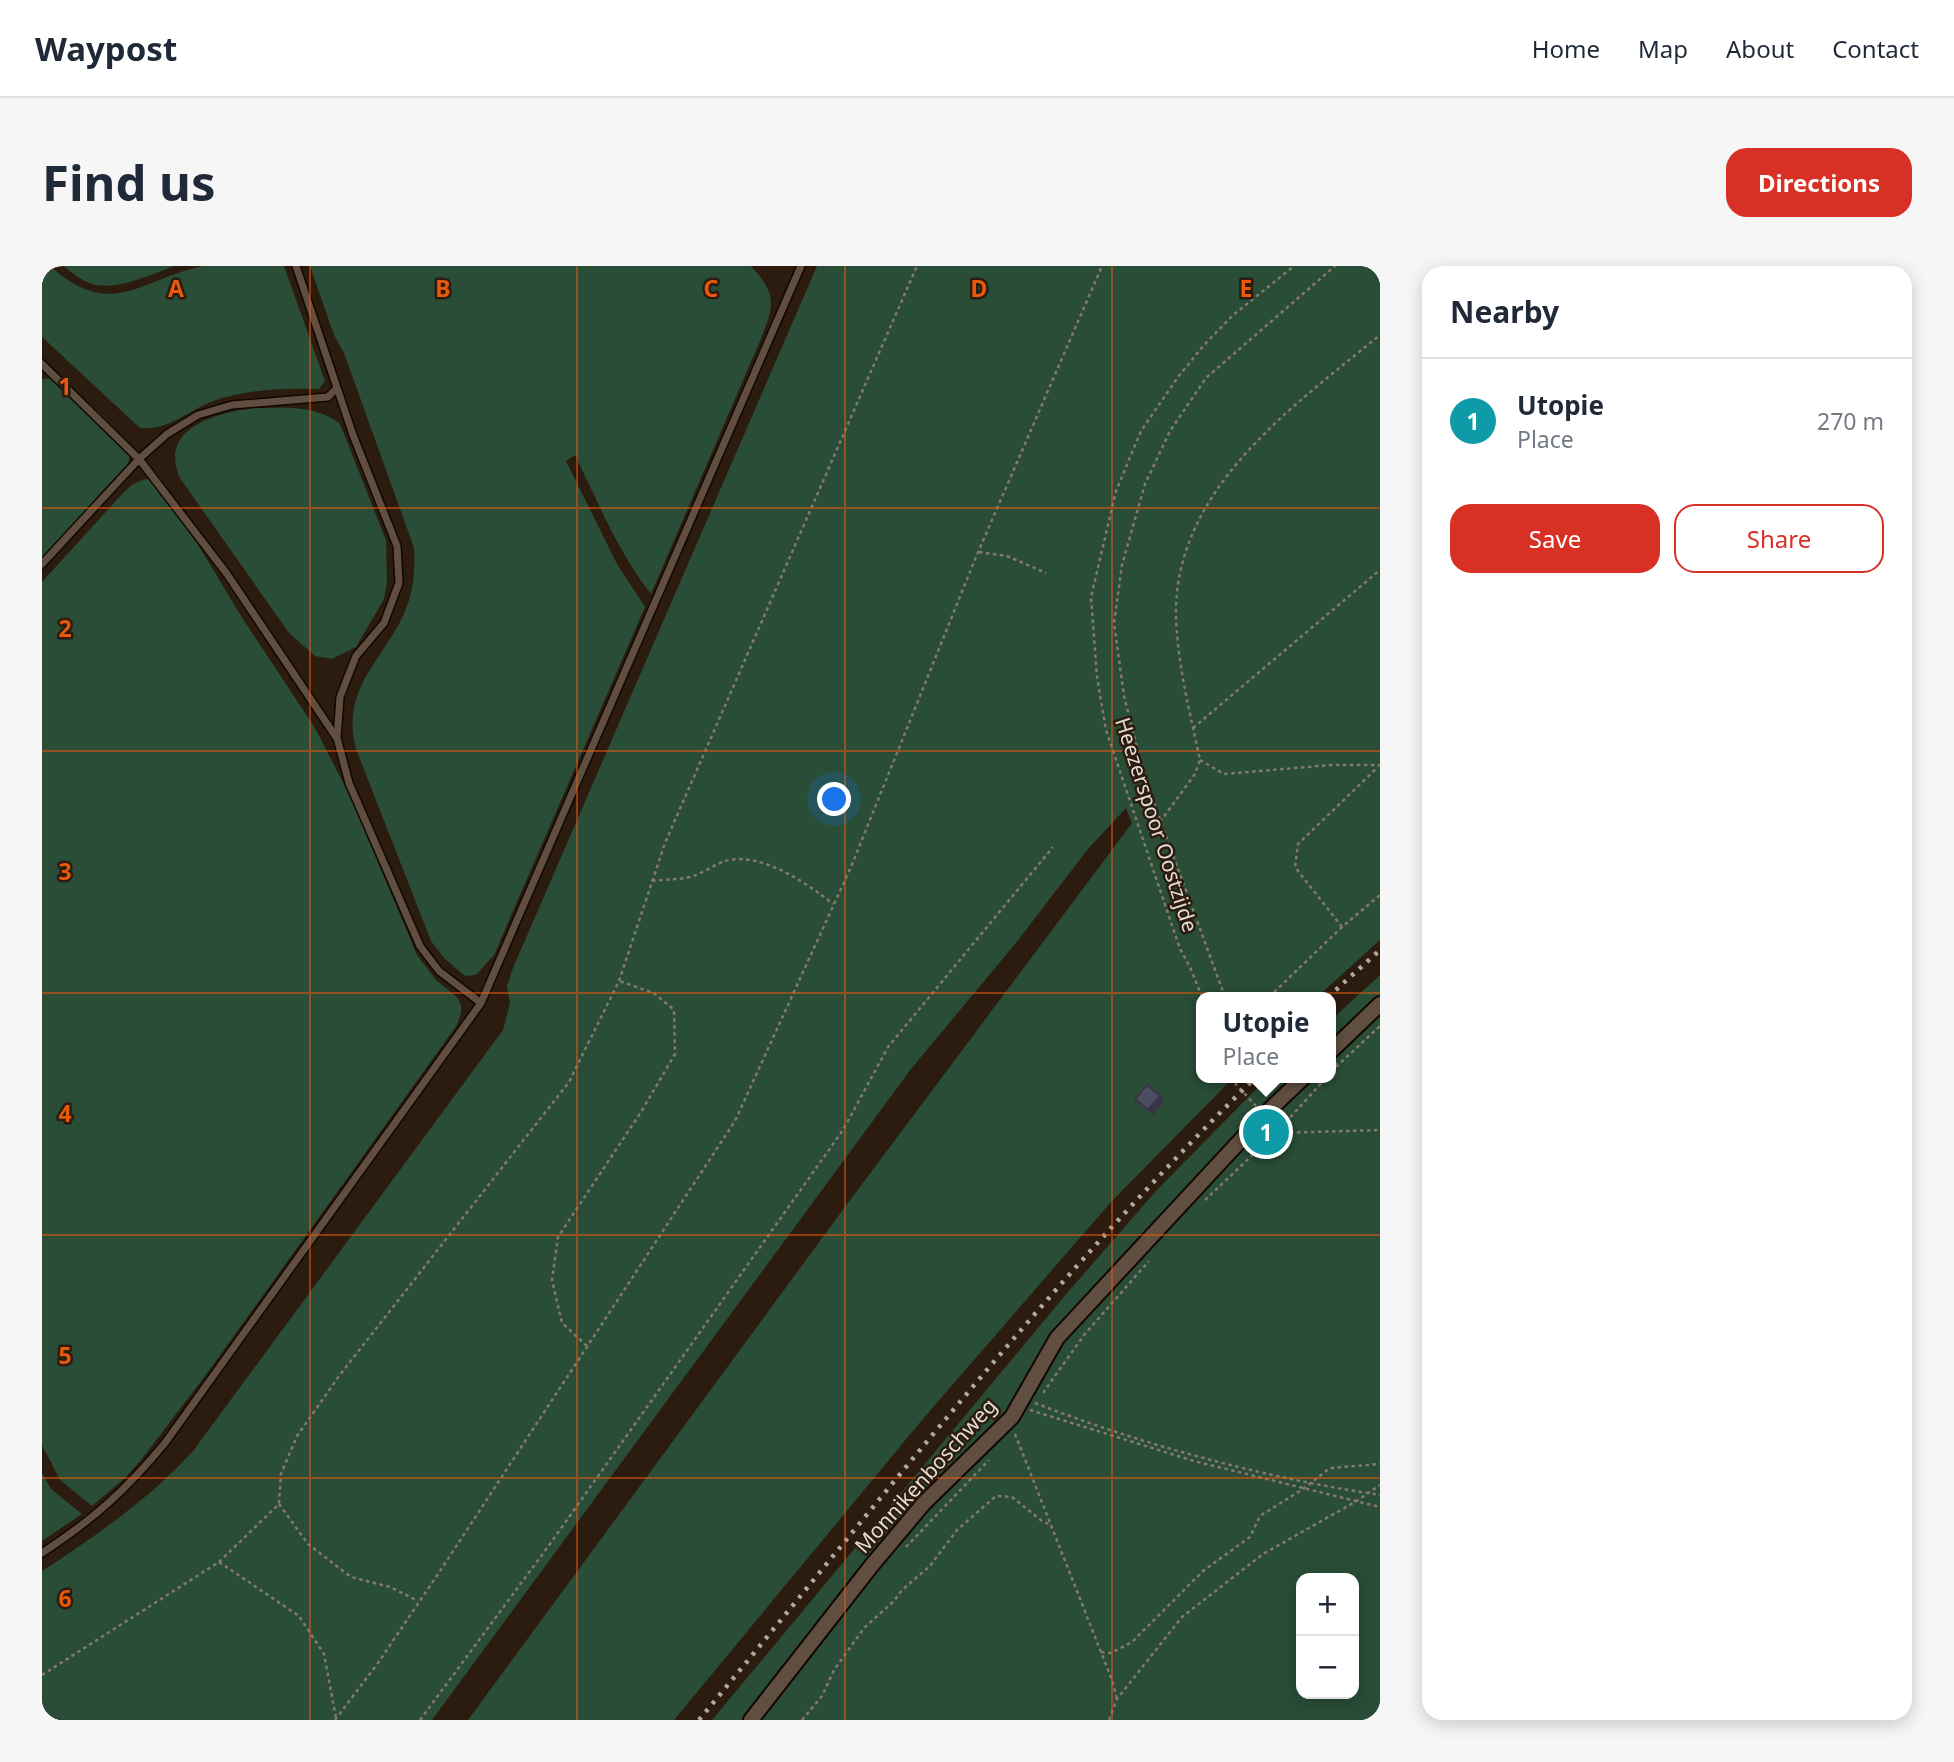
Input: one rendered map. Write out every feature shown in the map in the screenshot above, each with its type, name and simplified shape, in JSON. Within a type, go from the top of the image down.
[{"type":"street","points":[[1336,1046],[1380,1004]]},
{"type":"street","name":"Monnikenboschweg","points":[[751,1720],[924,1503],[1026,1404],[1057,1338],[1298,1083]]},
{"type":"lane","points":[[296,266],[337,388],[397,546],[399,583],[384,622],[356,656],[340,697],[337,737],[349,783],[420,946],[439,971],[481,1003]]},
{"type":"lane","points":[[42,1553],[104,1509],[132,1482],[165,1443],[481,1003],[801,266]]},
{"type":"lane","points":[[42,364],[139,459],[227,574],[337,737]]},
{"type":"lane","points":[[42,564],[139,459],[167,434],[198,415],[232,405],[328,397],[337,388]]},
{"type":"path","points":[[419,1602],[390,1587],[351,1577],[308,1544],[279,1504],[281,1474],[297,1436],[339,1376],[569,1082],[619,981],[665,843],[917,266]]},
{"type":"path","points":[[336,1719],[419,1602],[735,1121],[834,905],[978,552],[1102,266]]},
{"type":"path","name":"Heezerspoor Oostzijde","points":[[1200,992],[1180,950],[1106,730],[1097,677],[1091,597],[1116,491],[1141,431],[1204,345],[1231,316],[1294,266]]},
{"type":"path","points":[[1223,992],[1145,779],[1124,696],[1114,624],[1122,565],[1145,484],[1170,431],[1206,378],[1335,266]]},
{"type":"path","points":[[1160,822],[1195,774],[1200,760],[1180,668],[1176,616],[1180,571],[1192,534],[1213,494],[1250,446],[1380,335]]},
{"type":"path","points":[[978,552],[1007,556],[1046,573]]},
{"type":"path","points":[[1193,728],[1380,570]]},
{"type":"path","points":[[1200,760],[1224,774],[1331,765],[1379,766]]},
{"type":"path","points":[[1342,927],[1295,867],[1298,844],[1379,766]]},
{"type":"path","points":[[420,1720],[550,1544],[843,1130],[888,1047],[1053,847]]},
{"type":"path","points":[[652,881],[691,877],[727,861],[751,860],[764,863],[817,891],[834,905]]},
{"type":"path","points":[[1274,992],[1380,895]]},
{"type":"path","points":[[587,1346],[562,1323],[552,1280],[558,1237],[641,1112],[675,1054],[674,1010],[654,993],[619,981]]},
{"type":"path","points":[[1336,1067],[1380,1026]]},
{"type":"path","points":[[1235,1083],[1265,1115]]},
{"type":"path","points":[[1321,1083],[1276,1133],[1380,1129]]},
{"type":"path","points":[[1026,1404],[1220,1463],[1380,1495]]},
{"type":"path","points":[[1026,1404],[1194,1461],[1380,1507]]},
{"type":"path","points":[[1014,1430],[1117,1699]]},
{"type":"path","points":[[1101,1652],[1111,1653],[1132,1642],[1203,1571],[1250,1537],[1260,1516],[1330,1468],[1380,1464]]},
{"type":"path","points":[[1109,1720],[1117,1699],[1182,1617],[1263,1554],[1380,1485]]},
{"type":"path","points":[[802,1720],[822,1696],[834,1670],[864,1628],[929,1566],[957,1530],[996,1496],[1013,1497],[1042,1521],[1051,1525]]},
{"type":"path","points":[[42,1675],[219,1562],[279,1504]]},
{"type":"path","points":[[219,1562],[299,1616],[324,1654],[336,1719]]},
{"type":"green space","points":[[42,266],[50,266],[72,282],[91,291],[109,294],[142,287],[203,266],[284,266],[325,381],[319,389],[267,390],[228,396],[170,423],[140,428],[42,337]]},
{"type":"green space","points":[[63,266],[175,266],[135,281],[102,286],[84,281]]},
{"type":"green space","points":[[310,266],[751,266],[766,285],[771,301],[760,341],[651,594],[619,544],[575,455],[566,461],[617,564],[645,607],[494,955],[476,975],[465,976],[444,958],[431,941],[356,749],[354,707],[368,673],[399,624],[407,606],[414,578],[414,548]]},
{"type":"green space","points":[[817,266],[1380,266],[1380,940],[1323,992],[1196,992],[1196,1083],[1228,1083],[1111,1202],[922,1420],[674,1720],[468,1720],[842,1211],[1132,823],[1126,808],[1088,849],[1015,944],[911,1069],[432,1720],[42,1720],[42,1571],[121,1516],[193,1451],[503,1030],[510,1003],[507,986]]},
{"type":"green space","points":[[54,378],[96,409],[118,431],[129,448],[129,456],[128,465],[42,558],[42,379]]},
{"type":"green space","points":[[254,408],[310,410],[340,424],[386,540],[387,581],[384,599],[356,647],[332,659],[315,656],[289,633],[180,478],[175,461],[177,447],[184,435],[208,419]]},
{"type":"green space","points":[[145,479],[152,480],[170,498],[241,616],[315,728],[350,796],[417,955],[436,980],[458,998],[461,1013],[457,1025],[208,1372],[141,1460],[126,1477],[92,1506],[60,1480],[42,1445],[42,582],[124,492]]},
{"type":"green space","points":[[1380,975],[1380,1720],[712,1720],[1068,1292],[1156,1191],[1262,1083],[1336,1083],[1336,1015]]},
{"type":"green space","points":[[42,1473],[51,1489],[82,1514],[42,1541]]},
{"type":"building","points":[[1147,1085],[1160,1096],[1148,1110],[1135,1099]]},
{"type":"railway","points":[[1334,992],[1380,950]]},
{"type":"railway","points":[[699,1720],[1038,1311],[1180,1153],[1250,1083]]},
{"type":"place","name":"Utopie","points":[[1266,1132]]}]
